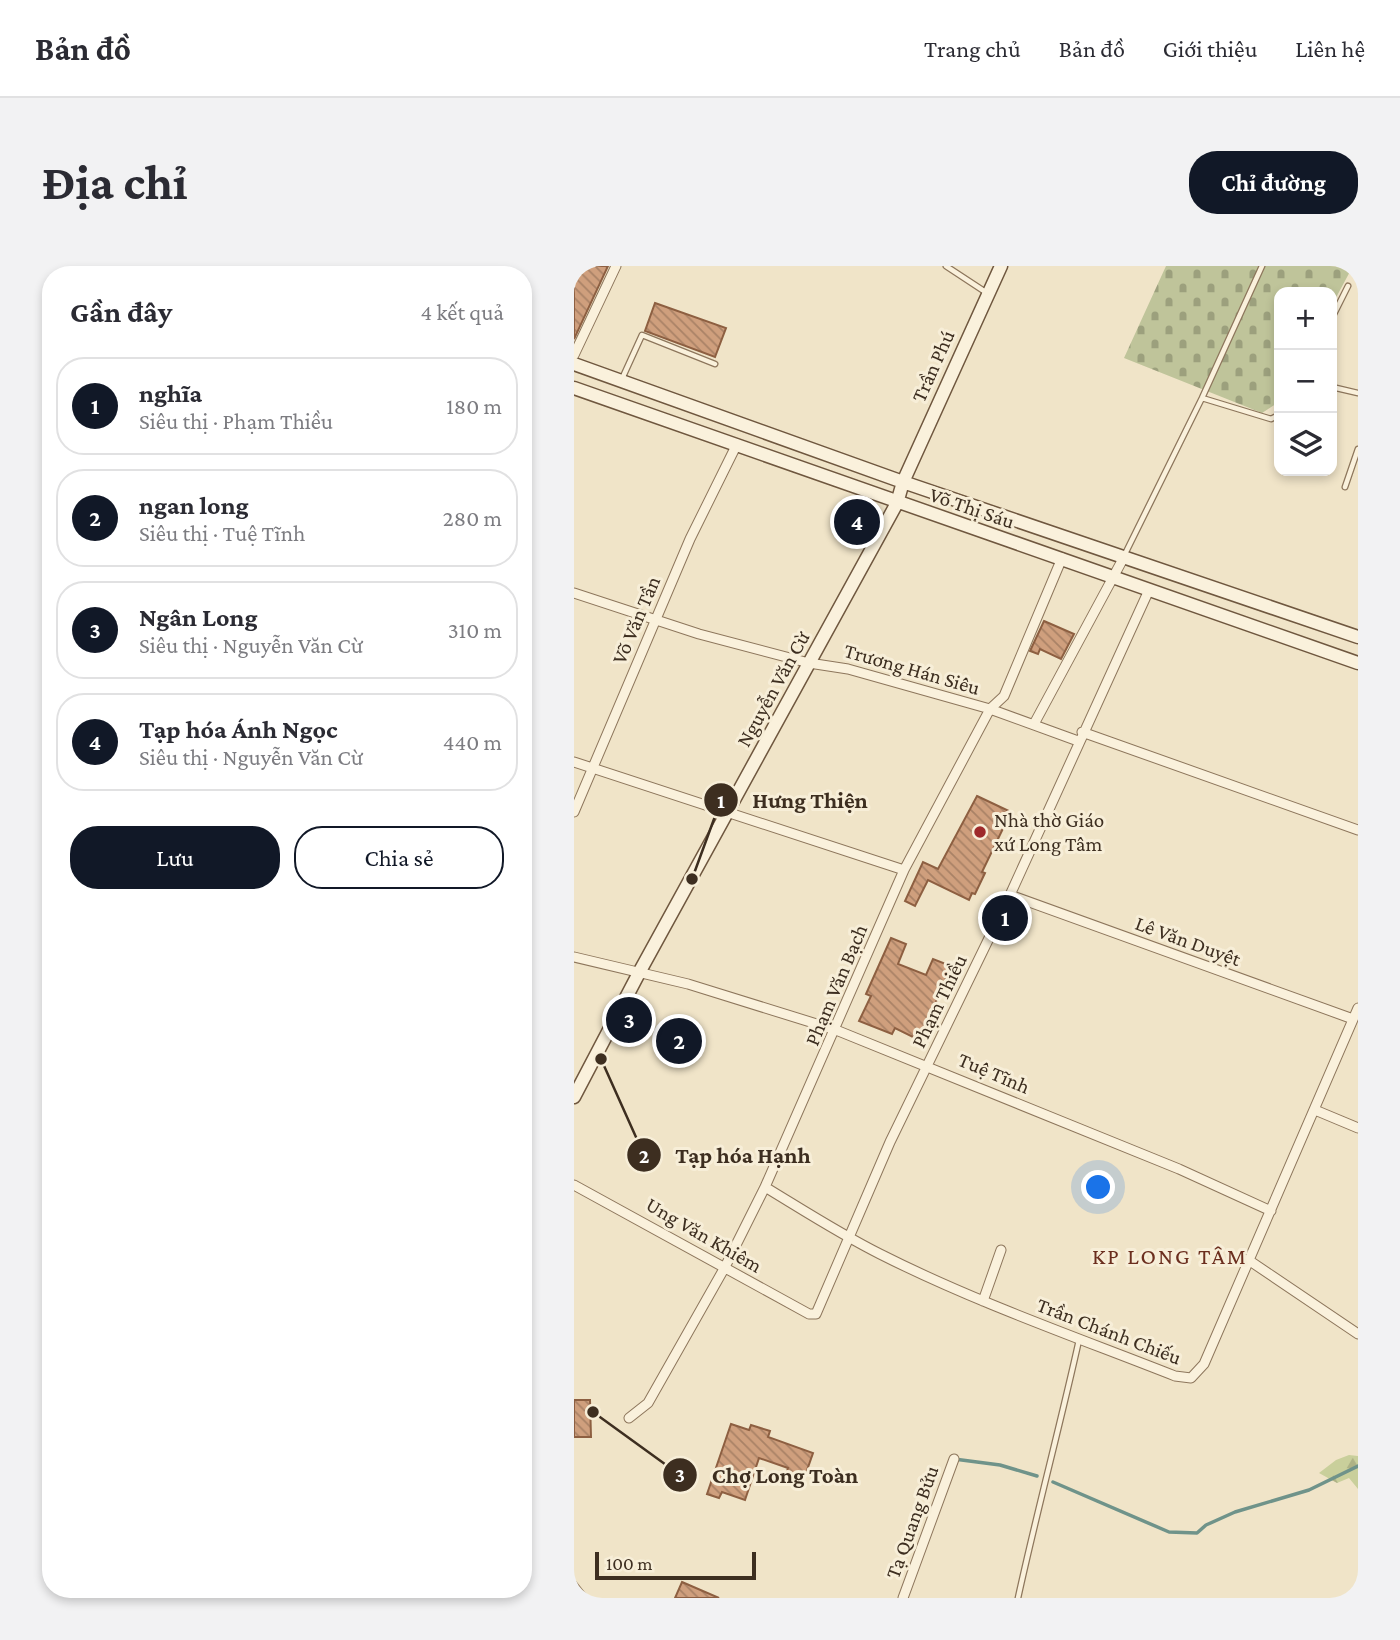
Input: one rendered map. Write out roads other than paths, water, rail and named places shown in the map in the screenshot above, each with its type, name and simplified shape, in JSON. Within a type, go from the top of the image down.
[{"type":"main road","name":"Trần Phú","points":[[903,482],[1001,266]]},
{"type":"main road","name":"Võ Thị Sáu","points":[[574,364],[903,482],[1358,637]]},
{"type":"main road","name":"Võ Thị Sáu","points":[[574,388],[1358,663]]},
{"type":"main road","name":"Nguyễn Văn Cừ","points":[[574,1097],[640,971],[898,503],[903,482]]},
{"type":"street","points":[[574,355],[617,266]]},
{"type":"street","name":"Võ Văn Tần","points":[[574,812],[690,539],[737,444]]},
{"type":"street","points":[[1034,724],[1124,557]]},
{"type":"street","name":"Phạm Văn Bạch","points":[[629,1418],[643,1409],[665,1372],[765,1187],[904,870],[990,709],[1004,696],[1062,558]]},
{"type":"street","name":"Phạm Thiều","points":[[816,1314],[927,1064],[1010,895],[1149,590]]},
{"type":"street","name":"Trương Hán Siêu","points":[[574,593],[654,621],[809,663],[848,669],[990,709],[1358,830]]},
{"type":"street","points":[[574,762],[904,870]]},
{"type":"street","name":"Lê Văn Duyệt","points":[[1010,895],[1353,1019]]},
{"type":"street","name":"Tuệ Tĩnh","points":[[574,957],[640,971],[836,1030],[927,1064],[1270,1210]]},
{"type":"street","name":"Trần Chánh Chiếu","points":[[765,1187],[849,1238],[983,1301],[1183,1379],[1196,1376],[1250,1261],[1358,1008]]},
{"type":"street","points":[[1315,1110],[1358,1128]]},
{"type":"street","name":"Ung Văn Khiêm","points":[[574,1185],[809,1314],[816,1314]]},
{"type":"street","points":[[983,1301],[1001,1250]]},
{"type":"street","points":[[1250,1261],[1358,1334]]},
{"type":"street","name":"Tạ Quang Bửu","points":[[903,1598],[954,1459]]},
{"type":"lane","points":[[946,266],[988,294]]},
{"type":"lane","points":[[1124,557],[1139,519],[1202,398],[1262,266]]},
{"type":"lane","points":[[1337,308],[1348,286]]},
{"type":"lane","points":[[621,381],[642,335],[715,364]]},
{"type":"lane","points":[[1337,388],[1358,393]]},
{"type":"lane","points":[[1202,398],[1271,419],[1274,418]]},
{"type":"lane","points":[[1345,487],[1358,449]]},
{"type":"lane","points":[[1018,1598],[1040,1494],[1054,1454],[1079,1339]]},
{"type":"lane","points":[[574,1584],[585,1598]]},
{"type":"waterway","points":[[954,1459],[1000,1465],[1037,1476]]},
{"type":"waterway","points":[[1053,1482],[1169,1532],[1197,1533],[1206,1525],[1235,1512],[1309,1490],[1358,1466]]},
{"type":"place","name":"Tạp hóa Ánh Ngọc","points":[[857,522]]},
{"type":"place","name":"Nhà thờ Giáo xứ Long Tâm","points":[[980,832]]},
{"type":"place","name":"Hưng Thiện","points":[[692,879]]},
{"type":"place","name":"nghĩa","points":[[1005,918]]},
{"type":"place","name":"Ngân Long","points":[[629,1020]]},
{"type":"place","name":"ngan long","points":[[679,1041]]},
{"type":"place","name":"Tạp hóa Hạnh","points":[[601,1059]]},
{"type":"place","name":"Chợ Long Toàn","points":[[593,1412]]},
{"type":"district","name":"KP LONG TÂM","points":[[1170,1256]]}]
